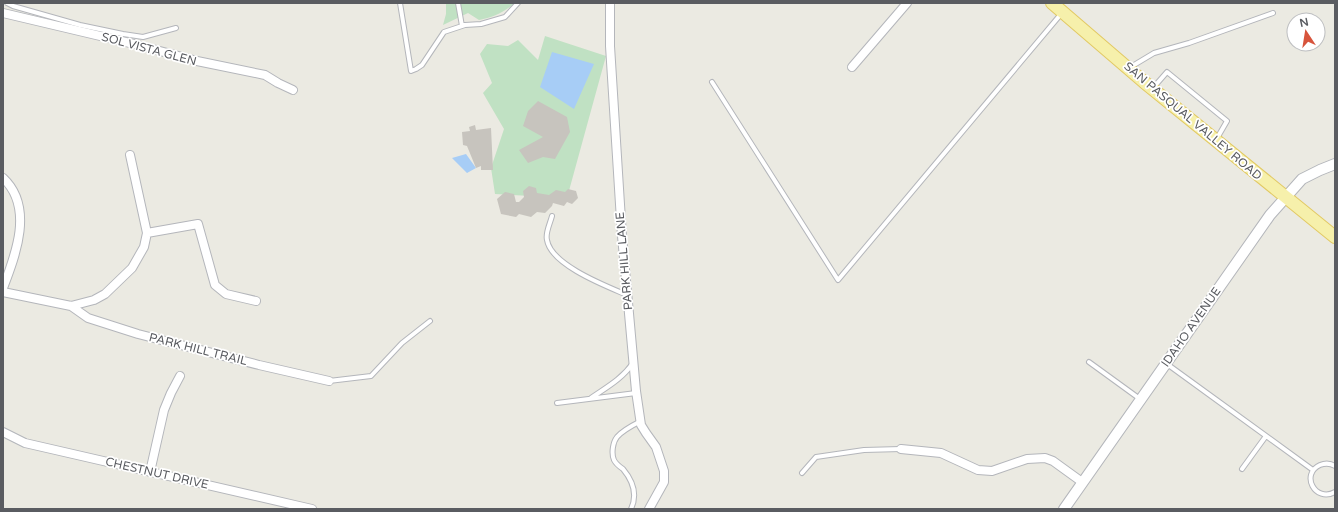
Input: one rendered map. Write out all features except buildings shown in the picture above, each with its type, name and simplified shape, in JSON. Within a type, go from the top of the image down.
[{"type":"main road","name":"SAN PASQUAL VALLEY ROAD","points":[[1052,3],[1129,69],[1335,237]]},
{"type":"street","name":"PARK HILL LANE","points":[[610,3],[610,46],[622,236],[636,393],[641,421],[646,433],[656,447],[664,471],[664,482],[649,509]]},
{"type":"street","points":[[852,67],[907,3]]},
{"type":"street","name":"SOL VISTA GLEN","points":[[3,13],[134,44],[197,62],[265,75],[293,90]]},
{"type":"street","points":[[3,292],[71,306],[94,300],[105,294],[132,268],[144,247],[147,233],[130,155]]},
{"type":"street","name":"IDAHO AVENUE","points":[[1064,509],[1249,244],[1302,179],[1335,164]]},
{"type":"street","points":[[3,178],[10,185],[19,202],[20,231],[3,288]]},
{"type":"street","points":[[147,233],[198,224],[215,285],[226,294],[256,301]]},
{"type":"street","name":"PARK HILL TRAIL","points":[[71,306],[88,318],[138,334],[329,381]]},
{"type":"street","points":[[150,472],[164,410],[180,376]]},
{"type":"street","name":"CHESTNUT DRIVE","points":[[3,432],[25,443],[310,509]]},
{"type":"street","points":[[901,449],[940,453],[978,470],[992,471],[1027,459],[1045,458],[1053,461],[1082,482]]},
{"type":"lane","name":"SOL VISTA GLEN","points":[[7,3],[12,6],[80,25],[143,37],[176,28]]},
{"type":"lane","points":[[400,3],[411,71],[416,70],[422,65],[444,32],[462,26],[481,24],[505,17],[518,3]]},
{"type":"lane","points":[[458,3],[462,26]]},
{"type":"lane","points":[[712,82],[838,280],[1063,12]]},
{"type":"lane","points":[[1129,69],[1154,53],[1189,43],[1274,13]]},
{"type":"lane","points":[[1153,88],[1167,72],[1227,121],[1216,140]]},
{"type":"lane","points":[[552,216],[546,236],[548,245],[556,257],[575,270],[627,295]]},
{"type":"lane","points":[[329,381],[371,376],[402,343],[430,321]]},
{"type":"lane","points":[[589,399],[615,382],[628,371],[633,362]]},
{"type":"lane","points":[[1089,362],[1140,399]]},
{"type":"lane","points":[[1166,364],[1313,470]]},
{"type":"lane","points":[[557,404],[636,393]]},
{"type":"lane","points":[[631,509],[634,503],[635,494],[631,480],[614,460],[613,450],[614,442],[618,436],[641,421]]},
{"type":"lane","points":[[1242,469],[1266,436]]},
{"type":"lane","points":[[802,473],[816,457],[864,450],[901,449]]},
{"type":"lane","points":[[1335,466],[1327,463],[1322,464],[1313,470],[1310,480],[1314,489],[1323,494],[1328,495],[1335,492]]},
{"type":"green space","points":[[446,3],[515,3],[502,12],[489,18],[479,20],[468,13],[443,25],[446,14]]},
{"type":"green space","points":[[545,36],[606,56],[567,198],[495,194],[491,168],[504,129],[483,93],[492,83],[480,54],[487,44],[508,46],[518,40],[538,60]]},
{"type":"water","points":[[552,52],[594,64],[574,109],[540,87]]},
{"type":"water","points":[[466,154],[476,168],[467,173],[452,158]]}]
